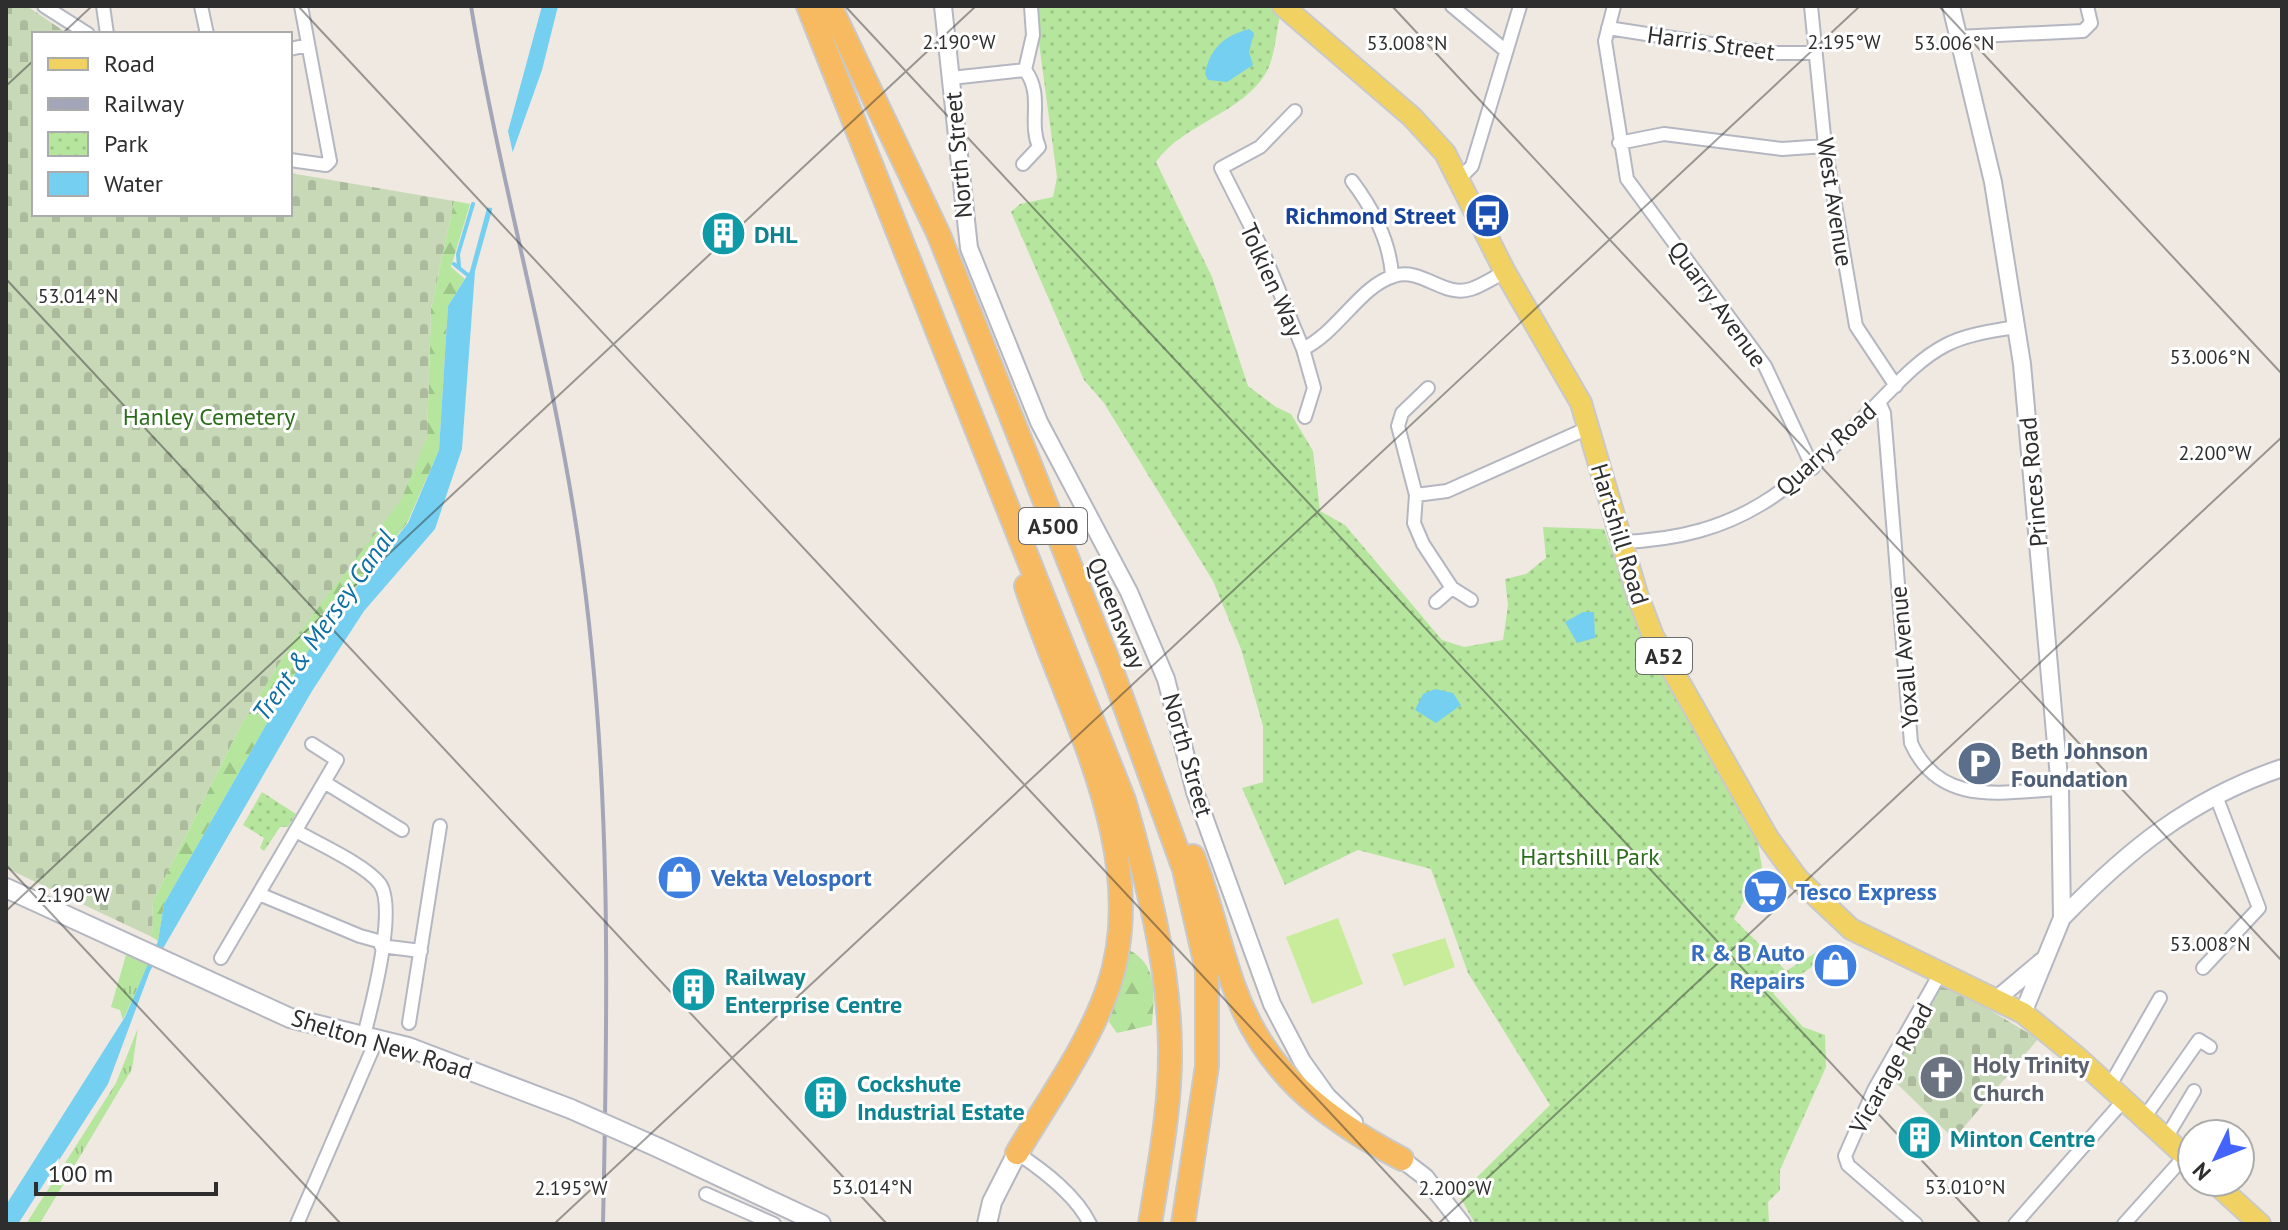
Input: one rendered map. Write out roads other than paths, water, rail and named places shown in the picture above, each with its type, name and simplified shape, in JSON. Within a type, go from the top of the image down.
[{"type":"highway","points":[[796,6],[910,253]]},
{"type":"highway","name":"A500","points":[[808,6],[910,253],[1124,800],[1150,893],[1168,1005],[1171,1050],[1163,1141],[1150,1224]]},
{"type":"highway","name":"Queensway","points":[[830,6],[939,235],[1111,668],[1184,869],[1207,970],[1207,1066],[1183,1224]]},
{"type":"highway","points":[[847,6],[910,151],[939,235]]},
{"type":"highway","points":[[961,384],[1039,626],[1102,794],[1119,864],[1120,909],[1108,989],[1072,1061],[1017,1153]]},
{"type":"highway","points":[[1111,668],[1183,828],[1206,890],[1236,994],[1268,1057],[1294,1085],[1335,1120],[1402,1159]]},
{"type":"main road","name":"Hartshill Road","points":[[1283,6],[1435,140],[1459,179],[1505,272],[1575,388],[1653,636],[1781,856],[1831,914],[1851,929],[1998,998],[2023,1013],[2176,1148]]},
{"type":"main road","name":"Shelton New Road","points":[[6,888],[140,946],[290,1018],[408,1047],[571,1109],[813,1219],[839,1224]]},
{"type":"main road","points":[[987,1224],[992,1202],[1017,1153]]},
{"type":"main road","points":[[2232,1198],[2260,1224]]},
{"type":"main road","points":[[970,1224],[992,1202]]},
{"type":"street","points":[[44,6],[85,32]]},
{"type":"street","points":[[103,6],[107,32]]},
{"type":"street","points":[[201,6],[207,32]]},
{"type":"street","points":[[292,160],[329,164],[301,6]]},
{"type":"street","name":"North Street","points":[[943,6],[966,241],[1039,422],[1129,592],[1166,679],[1195,792],[1272,1004],[1302,1061],[1349,1117],[1425,1177],[1462,1224]]},
{"type":"street","points":[[1023,164],[1039,147],[1032,130],[1037,103],[1033,81],[1025,70],[1033,35],[1031,6]]},
{"type":"street","points":[[1452,6],[1506,51]]},
{"type":"street","points":[[1459,179],[1472,166],[1520,6]]},
{"type":"street","name":"Quarry Avenue","points":[[1614,6],[1605,41],[1627,179],[1765,366],[1813,468]]},
{"type":"street","name":"West Avenue","points":[[1811,6],[1825,146],[1856,326],[1896,386]]},
{"type":"street","name":"Princes Road","points":[[1951,6],[1993,182],[2016,327],[2035,495],[2060,789],[2062,918],[2023,1013]]},
{"type":"street","points":[[1957,37],[2088,28],[2087,6]]},
{"type":"street","name":"Harris Street","points":[[1608,28],[1769,53],[1814,53]]},
{"type":"street","points":[[292,49],[308,45]]},
{"type":"street","points":[[951,78],[1025,70]]},
{"type":"street","name":"Tolkien Way","points":[[1295,111],[1260,147],[1221,168],[1261,247],[1303,349],[1320,341],[1364,295],[1392,276]]},
{"type":"street","points":[[1619,143],[1664,134],[1782,149],[1825,146]]},
{"type":"street","points":[[1352,181],[1379,225],[1391,257],[1392,276],[1419,275],[1437,285],[1470,290],[1505,272]]},
{"type":"street","name":"Quarry Road","points":[[1622,542],[1657,541],[1733,521],[1755,511],[1813,468],[1896,386],[1948,344],[2016,327]]},
{"type":"street","points":[[1303,349],[1314,388],[1305,417]]},
{"type":"street","points":[[1428,388],[1405,409],[1398,426],[1416,495],[1413,512],[1418,534],[1452,588],[1471,600]]},
{"type":"street","name":"Yoxall Avenue","points":[[1879,402],[1884,413],[1911,743],[1917,757],[1935,777],[1960,789],[1981,793],[2060,789]]},
{"type":"street","points":[[1416,495],[1447,491],[1588,428]]},
{"type":"street","points":[[1436,602],[1452,588]]},
{"type":"street","points":[[221,958],[337,760],[312,744]]},
{"type":"street","points":[[2062,918],[2114,864],[2145,839],[2216,796],[2282,768]]},
{"type":"street","points":[[324,782],[402,830]]},
{"type":"street","points":[[2203,968],[2259,908],[2216,796]]},
{"type":"street","points":[[409,1023],[440,826]]},
{"type":"street","points":[[296,831],[380,884],[386,910],[370,1038],[297,1224]]},
{"type":"street","points":[[259,894],[382,944],[421,951]]},
{"type":"street","name":"Princes Road","points":[[1998,998],[2042,961]]},
{"type":"street","name":"Vicarage Road","points":[[1916,1224],[1848,1165],[1845,1156],[1858,1120],[1941,972]]},
{"type":"street","points":[[2015,1224],[2116,1093],[2160,998]]},
{"type":"street","points":[[2144,1118],[2199,1040],[2210,1047]]},
{"type":"street","points":[[2166,1138],[2194,1091]]},
{"type":"street","points":[[1017,1153],[1041,1170],[1083,1210],[1090,1224]]},
{"type":"street","points":[[2124,1224],[2176,1171]]},
{"type":"street","points":[[706,1194],[774,1224]]},
{"type":"water","points":[[542,6],[558,6],[542,70],[492,210],[475,271],[462,449],[435,529],[364,611],[312,691],[150,971],[108,1084],[18,1224],[6,1224],[6,1205],[125,1017],[158,941],[164,904],[315,639],[408,523],[439,450],[448,306],[470,271]]},
{"type":"water","points":[[1249,29],[1254,33],[1249,52],[1253,65],[1227,82],[1208,80],[1205,74],[1207,65],[1215,50],[1225,39]]},
{"type":"water","points":[[1583,612],[1594,612],[1595,638],[1577,643],[1565,622]]},
{"type":"water","points":[[1435,689],[1453,693],[1461,705],[1436,723],[1415,710],[1423,694]]},
{"type":"waterway","points":[[459,267],[458,254],[473,204]]},
{"type":"waterway","points":[[454,264],[469,276]]},
{"type":"railway","points":[[471,6],[568,477],[590,630],[605,884],[603,1224]]},
{"type":"place","name":"Richmond Street","points":[[1487,215]]},
{"type":"place","name":"DHL","points":[[723,234]]},
{"type":"place","name":"Beth Johnson Foundation","points":[[1980,764]]},
{"type":"place","name":"Vekta Velosport","points":[[680,877]]},
{"type":"place","name":"Tesco Express","points":[[1765,891]]},
{"type":"place","name":"R & B Auto Repairs","points":[[1836,966]]},
{"type":"place","name":"Railway Enterprise Centre","points":[[694,990]]},
{"type":"place","name":"Holy Trinity Church","points":[[1942,1078]]},
{"type":"place","name":"Cockshute Industrial Estate","points":[[826,1097]]},
{"type":"place","name":"Minton Centre","points":[[1919,1138]]},
{"type":"park label","name":"Hanley Cemetery","points":[[209,416]]},
{"type":"park label","name":"Hartshill Park","points":[[1590,856]]},
{"type":"water label","name":"Trent & Mersey Canal","points":[[323,625]]}]
